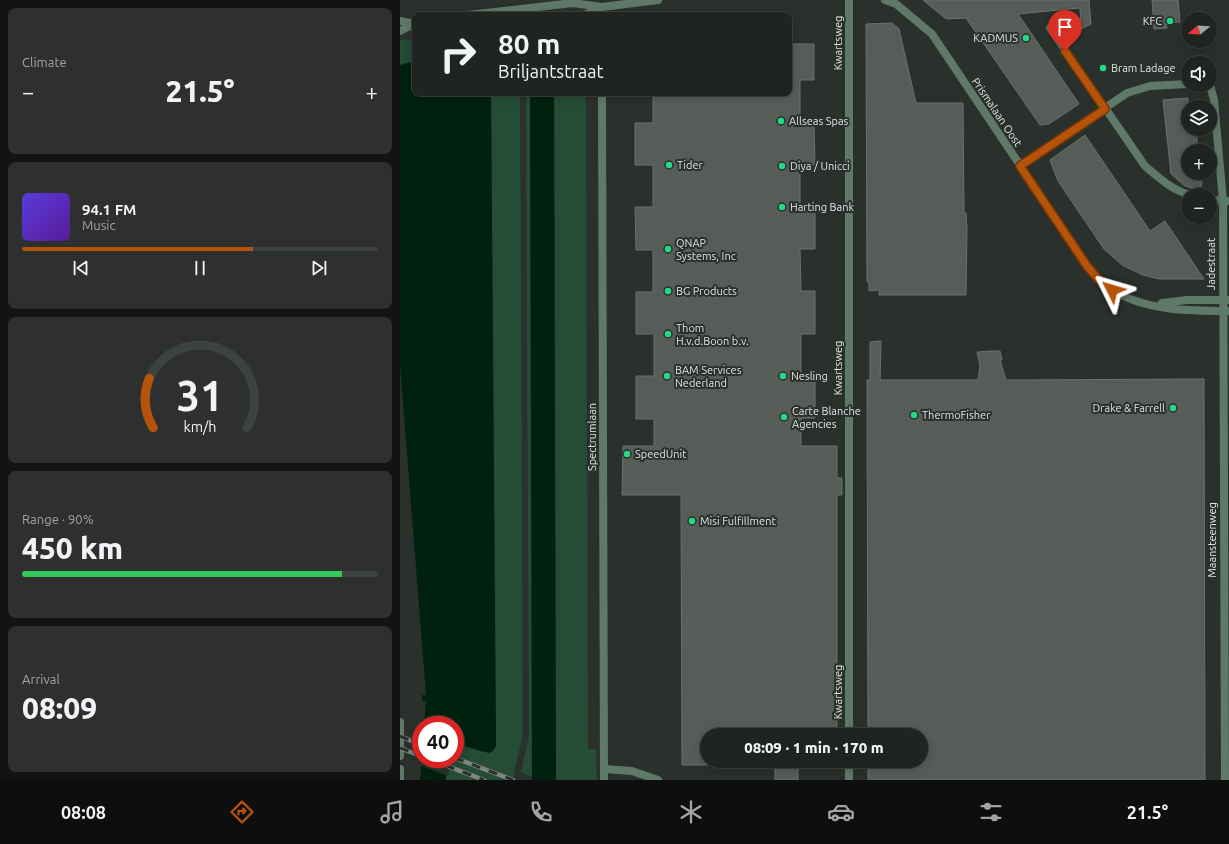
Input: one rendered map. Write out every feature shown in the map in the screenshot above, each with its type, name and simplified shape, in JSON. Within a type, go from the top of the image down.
[{"type":"street","points":[[497,12],[573,4],[602,11],[658,0]]},
{"type":"street","name":"Kwartsweg","points":[[849,0],[849,728]]},
{"type":"street","name":"Prismalaan Oost","points":[[885,0],[896,4],[932,34],[1087,266],[1098,279],[1112,290],[1129,298],[1152,305],[1187,310],[1226,311]]},
{"type":"street","points":[[400,21],[412,23]]},
{"type":"street","points":[[400,31],[412,25]]},
{"type":"street","points":[[1050,28],[1145,166],[1181,192]]},
{"type":"street","points":[[1020,166],[1127,93],[1140,89],[1181,85]]},
{"type":"street","name":"Jadestraat","points":[[1212,92],[1226,201],[1226,300]]},
{"type":"street","name":"Spectrumlaan","points":[[602,96],[604,780]]},
{"type":"street","name":"Prismalaan Oost","points":[[1152,305],[1187,300],[1226,300]]},
{"type":"street","name":"Maansteenweg","points":[[1225,780],[1226,300]]},
{"type":"street","points":[[400,722],[400,756]]},
{"type":"street","points":[[849,768],[849,780]]},
{"type":"street","points":[[604,769],[632,771],[658,780]]},
{"type":"street","points":[[400,770],[400,780]]},
{"type":"shaded area","points":[[412,39],[412,62],[400,65],[400,40]]},
{"type":"shaded area","points":[[412,62],[412,96],[491,96],[496,746],[493,751],[489,753],[464,746],[464,716],[425,716],[426,701],[422,701],[422,695],[426,695],[400,364],[400,65]]},
{"type":"shaded area","points":[[491,96],[520,96],[523,732],[513,780],[446,780],[447,768],[464,768],[464,746],[483,752],[496,746]]},
{"type":"shaded area","points":[[526,96],[530,96],[532,777],[521,772],[529,736]]},
{"type":"shaded area","points":[[530,96],[554,96],[556,780],[532,780]]},
{"type":"shaded area","points":[[554,96],[586,96],[588,749],[596,749],[597,780],[556,780]]},
{"type":"shaded area","points":[[421,768],[446,768],[446,780],[420,780]]},
{"type":"pier","points":[[427,768],[449,768],[448,776]]},
{"type":"building","points":[[923,0],[1089,0],[1091,24],[1081,29],[1080,8],[1018,14],[1079,104],[1049,124],[1040,125],[966,18],[946,19]]},
{"type":"building","points":[[1152,0],[1178,0],[1180,22],[1166,23],[1167,28],[1154,29]]},
{"type":"building","points":[[892,23],[899,29],[916,103],[963,103],[964,213],[966,213],[967,229],[966,295],[879,295],[879,290],[869,291],[869,282],[867,282],[866,24]]},
{"type":"building","points":[[792,44],[814,44],[814,80],[800,80],[800,122],[814,122],[815,165],[800,165],[800,207],[815,207],[815,249],[800,249],[801,291],[815,291],[815,334],[801,334],[801,376],[815,376],[815,418],[801,418],[801,446],[837,446],[837,478],[842,478],[842,495],[837,495],[837,728],[700,728],[700,765],[682,765],[681,495],[622,495],[623,446],[654,446],[654,419],[636,419],[636,376],[654,376],[654,334],[636,334],[636,292],[653,292],[653,250],[636,250],[635,207],[653,207],[653,165],[635,165],[635,123],[653,123],[653,96],[792,96]]},
{"type":"building","points":[[1188,98],[1188,100],[1181,100],[1181,136],[1197,136],[1197,144],[1181,144],[1181,180],[1202,180],[1202,185],[1199,188],[1185,186],[1171,174],[1163,100]]},
{"type":"building","points":[[1085,135],[1150,231],[1165,221],[1204,279],[1159,279],[1143,275],[1122,265],[1104,249],[1058,181],[1050,160]]},
{"type":"building","points":[[881,341],[880,380],[978,380],[980,365],[977,352],[990,351],[1000,351],[1002,360],[1000,360],[1006,380],[1204,379],[1205,780],[868,780],[868,768],[928,768],[928,728],[868,728],[867,380],[870,380],[870,342]]},
{"type":"building","points":[[775,768],[798,768],[798,780],[775,780]]},
{"type":"railway","points":[[400,736],[412,741]]},
{"type":"railway","points":[[400,748],[412,753]]},
{"type":"railway","points":[[464,761],[513,780]]},
{"type":"railway","points":[[453,768],[484,780]]},
{"type":"place","name":"KFC","points":[[1170,21]]},
{"type":"place","name":"KADMUS","points":[[1026,38]]},
{"type":"place","name":"Bram Ladage","points":[[1103,68]]},
{"type":"place","name":"Allseas Spas","points":[[781,121]]},
{"type":"place","name":"Tider","points":[[669,165]]},
{"type":"place","name":"Diya / Unicci","points":[[782,166]]},
{"type":"place","name":"Harting Bank","points":[[782,207]]},
{"type":"place","name":"QNAP Systems, Inc","points":[[668,249]]},
{"type":"place","name":"BG Products","points":[[668,291]]},
{"type":"place","name":"Thom H.v.d.Boon b.v.","points":[[668,334]]},
{"type":"place","name":"BAM Services Nederland","points":[[667,376]]},
{"type":"place","name":"Nesling","points":[[783,376]]},
{"type":"place","name":"Drake & Farrell","points":[[1173,408]]},
{"type":"place","name":"ThermoFisher","points":[[914,415]]},
{"type":"place","name":"Carte Blanche Agencies","points":[[784,417]]},
{"type":"place","name":"SpeedUnit","points":[[627,454]]},
{"type":"place","name":"Misi Fulfillment","points":[[692,521]]},
{"type":"route","points":[[1065,51],[1105,109],[1020,166],[1087,266],[1098,279],[1112,290]]}]
